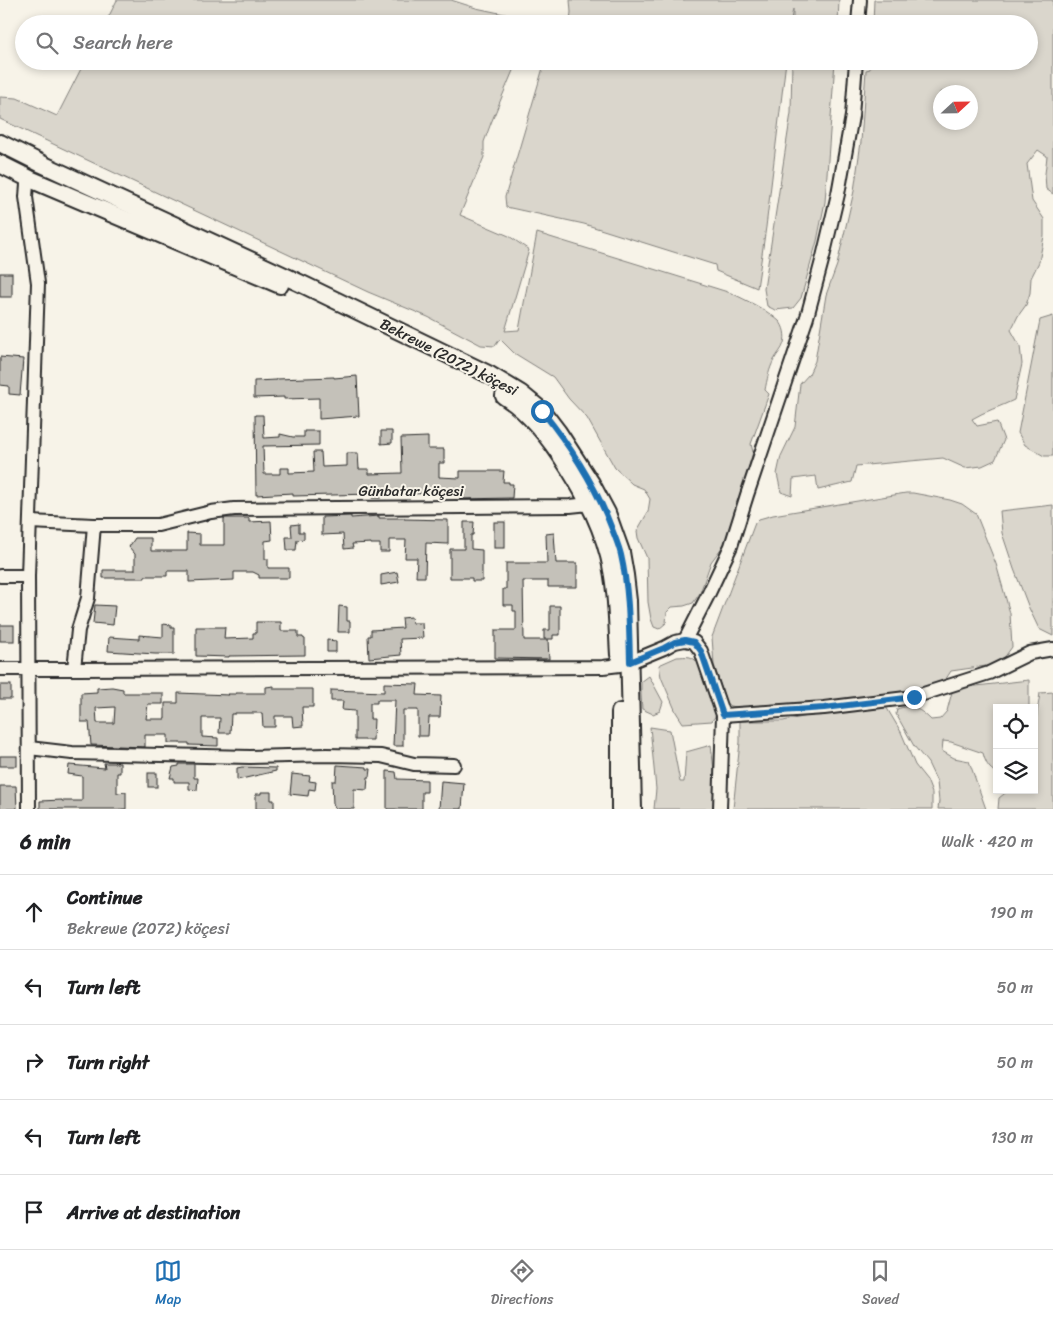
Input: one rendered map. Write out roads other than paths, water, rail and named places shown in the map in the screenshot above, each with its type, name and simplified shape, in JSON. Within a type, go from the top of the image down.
[{"type":"main road","name":"Bekrewe (2072) köçesi","points":[[0,143],[304,284],[490,375],[520,393],[542,411],[591,483],[606,513],[621,552],[628,601],[620,809]]},
{"type":"main road","name":"Bekrewe (2072) köçesi","points":[[0,164],[30,179],[300,294],[484,384],[514,402],[534,420],[564,461],[589,504],[596,517],[609,556],[614,578],[625,663],[633,809]]},
{"type":"street","points":[[859,15],[860,0]]},
{"type":"street","points":[[685,640],[731,546],[807,317],[838,194],[852,116],[855,70]]},
{"type":"street","points":[[29,809],[28,576],[38,283],[26,197],[27,184],[30,179]]},
{"type":"street","name":"Günbatar köçesi","points":[[30,522],[158,525],[204,513],[234,509],[570,506],[589,504]]},
{"type":"street","points":[[74,669],[78,630],[88,598],[94,525]]},
{"type":"street","points":[[0,576],[28,576]]},
{"type":"street","points":[[0,669],[603,667],[625,663],[675,642],[685,640],[694,642],[701,651],[723,715],[720,809]]},
{"type":"street","points":[[723,715],[824,708],[914,697],[989,673],[1030,652],[1053,649]]},
{"type":"street","points":[[29,748],[72,753],[250,758],[326,754],[381,756],[414,764],[454,765]]}]
